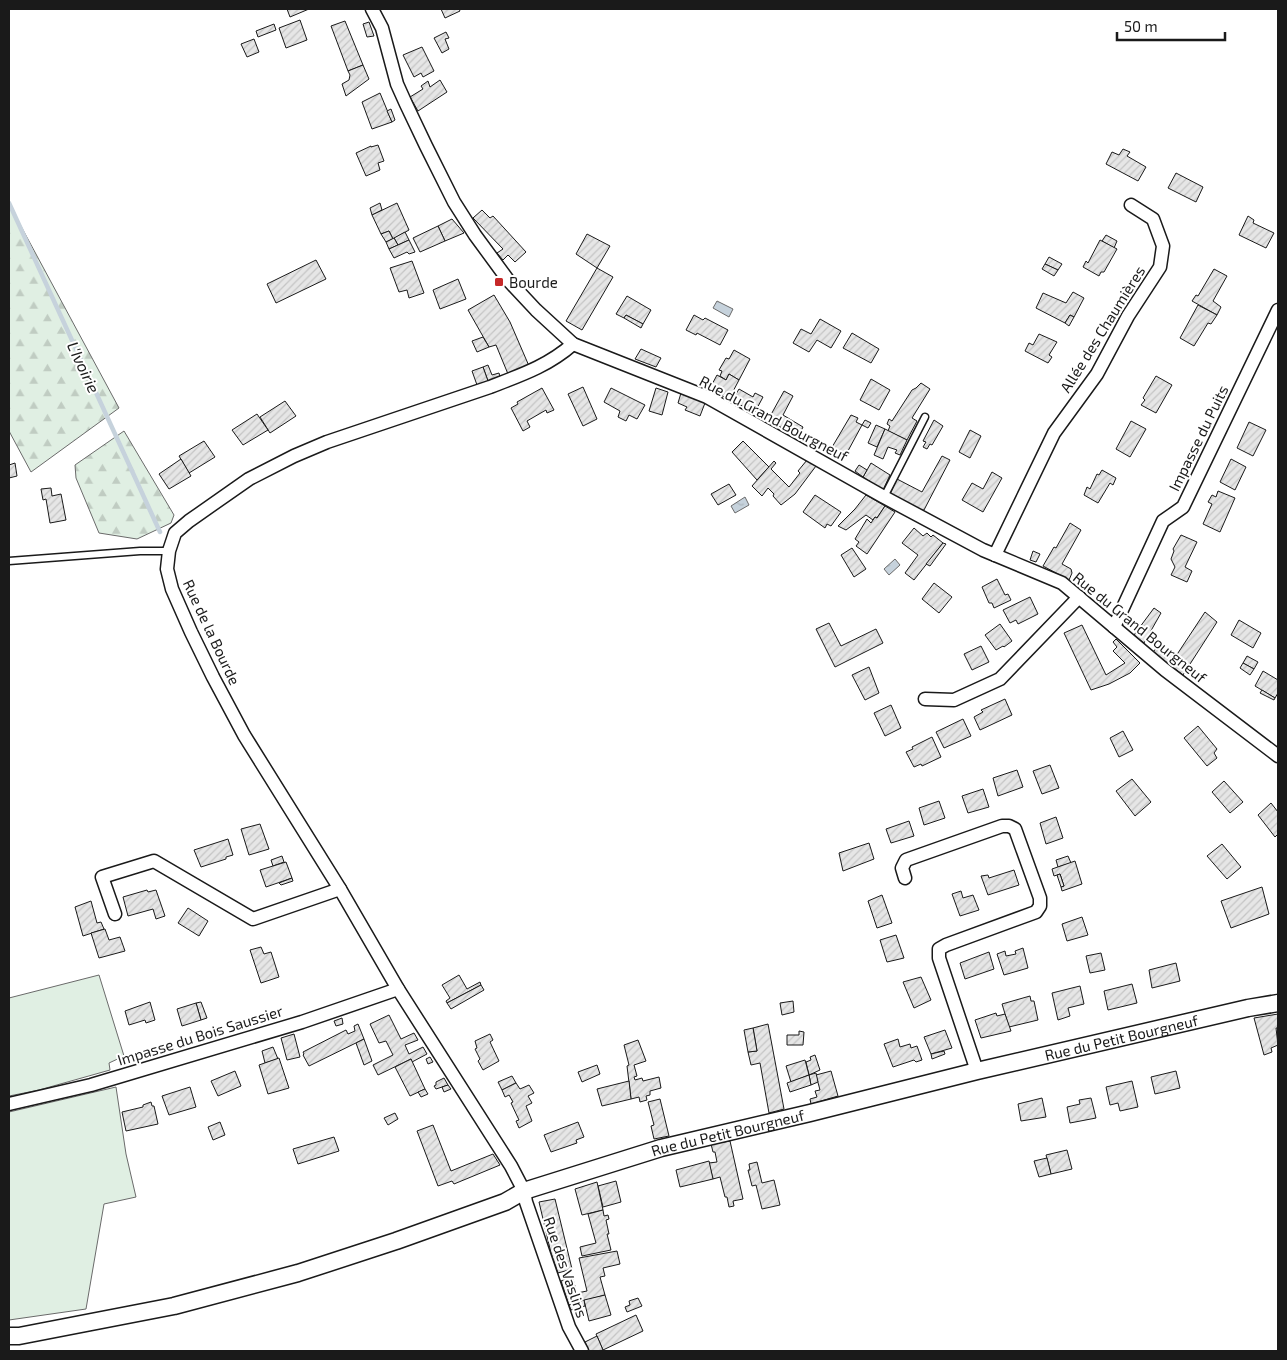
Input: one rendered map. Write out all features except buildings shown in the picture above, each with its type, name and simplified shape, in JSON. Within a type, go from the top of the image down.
[{"type":"street","name":"Rue du Grand Bourgneuf","points":[[372,9],[382,28],[400,90],[454,202],[475,235],[508,280],[536,310],[573,344],[707,397],[884,497],[983,550],[1062,583],[1165,670],[1278,756]]},
{"type":"street","name":"Allée des Chaumières","points":[[995,554],[1054,433],[1097,374],[1128,316],[1160,267],[1163,246],[1153,219],[1132,205]]},
{"type":"street","name":"Impasse du Puits","points":[[1114,627],[1163,521],[1183,507],[1278,310]]},
{"type":"street","name":"Rue de la Bourde","points":[[340,890],[244,734],[213,677],[172,589],[167,569],[169,551],[175,534],[189,521],[250,480],[294,456],[327,442],[517,377],[549,363],[573,344]]},
{"type":"street","points":[[925,699],[954,700],[1000,679],[1079,597]]},
{"type":"street","points":[[905,878],[902,868],[906,860],[1002,826],[1010,826],[1015,830],[1040,898],[1040,906],[1036,912],[938,949],[939,958],[977,1071]]},
{"type":"street","points":[[115,914],[102,877],[154,861],[253,918],[340,890],[398,989],[511,1166],[524,1191]]},
{"type":"street","name":"Impasse du Bois Saussier","points":[[9,1104],[91,1085],[302,1022],[398,989]]},
{"type":"street","name":"Rue du Petit Bourgneuf","points":[[9,1336],[20,1336],[174,1306],[298,1273],[506,1202],[524,1191],[661,1148],[977,1071],[1248,1008],[1278,1003]]},
{"type":"street","name":"Rue des Vaslins","points":[[524,1191],[526,1202],[570,1327],[582,1351]]},
{"type":"lane","points":[[884,497],[924,417]]},
{"type":"lane","points":[[9,561],[140,551],[169,551]]},
{"type":"green space","points":[[9,204],[119,408],[31,472],[9,431]]},
{"type":"green space","points":[[124,431],[174,515],[171,523],[137,539],[99,533],[76,478],[75,465]]},
{"type":"green space","points":[[99,975],[124,1056],[109,1063],[110,1070],[39,1090],[9,1096],[9,998]]},
{"type":"green space","points":[[116,1087],[126,1154],[136,1197],[104,1204],[86,1309],[9,1320],[9,1112]]},
{"type":"water","points":[[717,301],[733,309],[729,317],[713,308]]},
{"type":"water","points":[[745,497],[749,505],[735,513],[731,506]]},
{"type":"water","points":[[895,559],[900,565],[889,575],[884,569]]},
{"type":"waterway","name":"L'Ivoirie","points":[[9,203],[160,532]]},
{"type":"place","name":"Bourde","points":[[499,282]]}]
